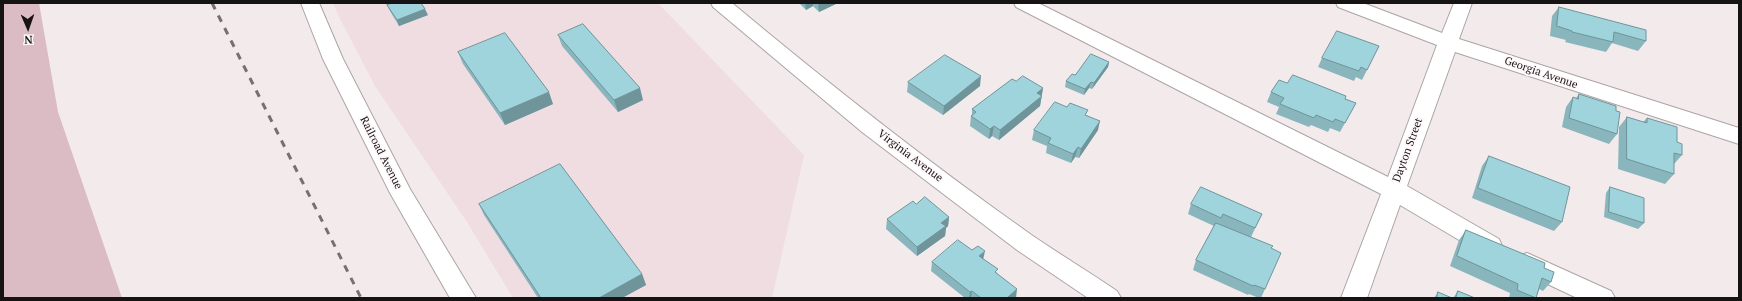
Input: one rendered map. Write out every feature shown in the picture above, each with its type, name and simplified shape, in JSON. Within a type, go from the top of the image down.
[{"type":"street","name":"Railroad Avenue","points":[[310,3],[333,59],[401,193],[462,298]]},
{"type":"street","name":"Virginia Avenue","points":[[720,3],[781,55],[890,142],[1025,243],[1108,298]]},
{"type":"street","points":[[1022,3],[1394,190],[1478,240],[1602,298]]},
{"type":"street","name":"Georgia Avenue","points":[[1345,3],[1450,43],[1739,136]]},
{"type":"street","name":"Dayton Street","points":[[1354,298],[1427,98],[1450,43],[1464,3]]},
{"type":"shaded area","points":[[3,3],[39,3],[58,112],[122,298],[3,298]]},
{"type":"shaded area","points":[[333,3],[658,3],[804,155],[772,298],[513,298],[467,222],[375,86]]},
{"type":"building","points":[[393,3],[421,3],[425,9],[397,20],[387,5]]},
{"type":"building","points":[[1559,7],[1646,30],[1646,41],[1614,32],[1613,42],[1572,32],[1557,26]]},
{"type":"building","points":[[583,24],[640,88],[614,100],[558,35]]},
{"type":"building","points":[[1337,31],[1379,46],[1367,70],[1361,67],[1359,71],[1322,58]]},
{"type":"building","points":[[505,33],[549,92],[500,113],[458,52]]},
{"type":"building","points":[[1091,54],[1109,62],[1094,83],[1091,82],[1085,89],[1066,81],[1072,74],[1075,75]]},
{"type":"building","points":[[945,55],[981,76],[944,106],[908,82]]},
{"type":"building","points":[[1293,75],[1346,96],[1345,99],[1356,103],[1345,123],[1335,119],[1333,122],[1316,115],[1314,118],[1280,104],[1284,98],[1271,92],[1279,80],[1287,83]]},
{"type":"building","points":[[1023,76],[1043,88],[1037,93],[1042,96],[1000,130],[994,126],[990,129],[971,116],[976,112],[972,109],[1012,79],[1016,81]]},
{"type":"building","points":[[1579,94],[1616,106],[1616,111],[1620,112],[1617,134],[1569,118],[1573,97],[1578,99]]},
{"type":"building","points":[[1055,102],[1067,107],[1070,103],[1088,110],[1085,115],[1100,121],[1081,149],[1078,147],[1073,154],[1048,143],[1051,138],[1034,130]]},
{"type":"building","points":[[1627,117],[1647,123],[1647,118],[1677,127],[1677,142],[1682,144],[1682,155],[1674,153],[1674,174],[1627,159]]},
{"type":"building","points":[[1489,156],[1570,187],[1562,222],[1478,188]]},
{"type":"building","points":[[560,164],[642,274],[599,298],[541,298],[479,204]]},
{"type":"building","points":[[1201,187],[1262,214],[1255,228],[1223,214],[1221,218],[1191,204]]},
{"type":"building","points":[[1610,187],[1644,198],[1644,223],[1609,212]]},
{"type":"building","points":[[925,197],[949,217],[941,223],[946,226],[917,247],[887,219],[913,201],[916,204]]},
{"type":"building","points":[[1216,223],[1273,246],[1271,248],[1281,253],[1265,289],[1254,285],[1253,286],[1196,260]]},
{"type":"building","points":[[1466,230],[1545,263],[1544,268],[1554,272],[1551,282],[1542,278],[1536,298],[1517,290],[1518,284],[1457,256]]},
{"type":"building","points":[[958,240],[972,250],[978,246],[985,251],[979,256],[998,269],[995,272],[1017,289],[1007,298],[981,298],[972,291],[970,292],[932,262]]},
{"type":"building","points":[[1458,291],[1475,298],[1456,298]]},
{"type":"building","points":[[1438,292],[1452,298],[1437,298]]},
{"type":"railway","points":[[212,3],[361,298]]}]
